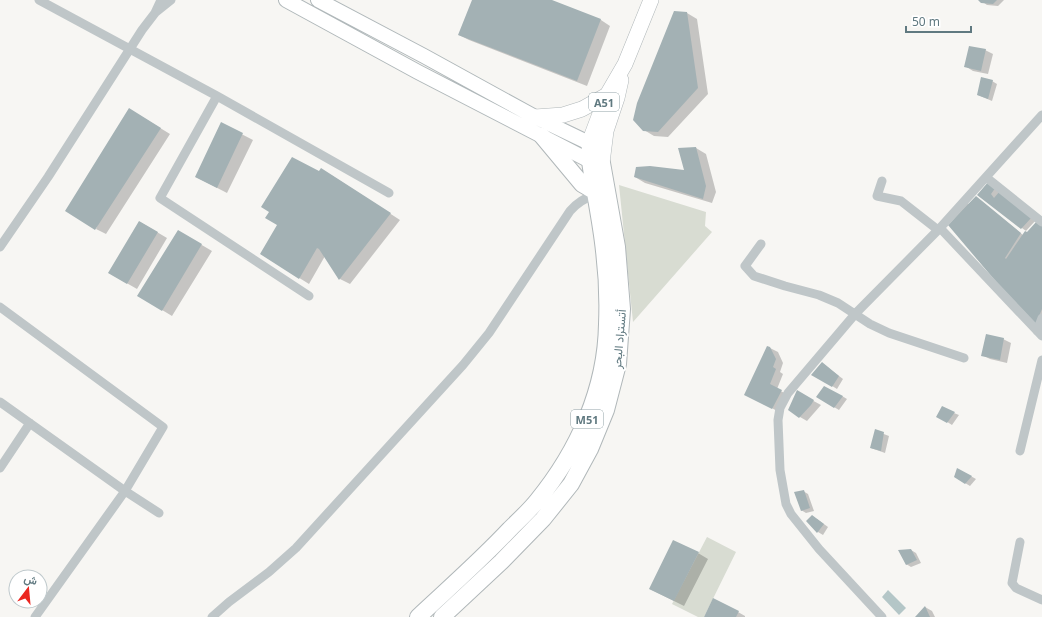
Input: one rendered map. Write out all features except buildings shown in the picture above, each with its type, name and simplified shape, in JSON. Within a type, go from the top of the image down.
[{"type":"highway","name":"A51","points":[[596,144],[607,95],[625,64],[651,0]]},
{"type":"highway","name":"A51","points":[[596,144],[606,131],[617,98],[625,64]]},
{"type":"highway","points":[[535,117],[563,115],[582,109],[607,95]]},
{"type":"highway","points":[[542,136],[582,184],[594,193]]},
{"type":"highway","name":"أتستراد البحر","points":[[418,617],[492,548],[537,501],[563,465],[583,428],[594,402],[603,365],[607,325],[604,250],[594,193],[596,144]]},
{"type":"highway","name":"أتستراد البحر","points":[[442,617],[502,562],[543,520],[571,484],[590,449],[606,410],[618,364],[622,309],[617,247],[596,162]]},
{"type":"main road","points":[[286,0],[418,72],[596,162]]},
{"type":"main road","points":[[318,0],[535,117],[596,144]]},
{"type":"street","points":[[39,0],[217,96],[389,193]]},
{"type":"street","points":[[0,247],[48,177],[155,13],[161,0]]},
{"type":"street","points":[[155,13],[171,0]]},
{"type":"street","points":[[217,96],[160,198],[309,296]]},
{"type":"street","points":[[882,617],[819,549],[791,514],[786,504],[780,470],[778,420],[780,408],[783,400],[856,313],[987,178],[1042,115]]},
{"type":"street","points":[[987,178],[1042,222]]},
{"type":"street","points":[[882,181],[877,196],[901,201],[939,229],[1039,333]]},
{"type":"street","points":[[212,617],[296,548],[463,366],[489,333],[570,211],[578,202],[594,193]]},
{"type":"street","points":[[761,244],[745,266],[754,276],[818,295],[838,303],[856,313],[870,324],[889,333],[964,358]]},
{"type":"street","points":[[0,308],[163,427],[125,491],[35,617]]},
{"type":"street","points":[[1039,333],[1042,318]]},
{"type":"street","points":[[1020,451],[1042,360]]},
{"type":"street","points":[[0,402],[125,491],[159,512]]},
{"type":"street","points":[[0,468],[30,423]]},
{"type":"street","points":[[1020,542],[1012,582],[1018,590],[1042,600]]},
{"type":"shaded area","points":[[619,185],[706,212],[705,226],[712,232],[633,322]]},
{"type":"shaded area","points":[[707,537],[736,552],[704,617],[698,617],[672,604]]},
{"type":"shaded area","points":[[888,590],[906,608],[899,615],[882,597]]}]
